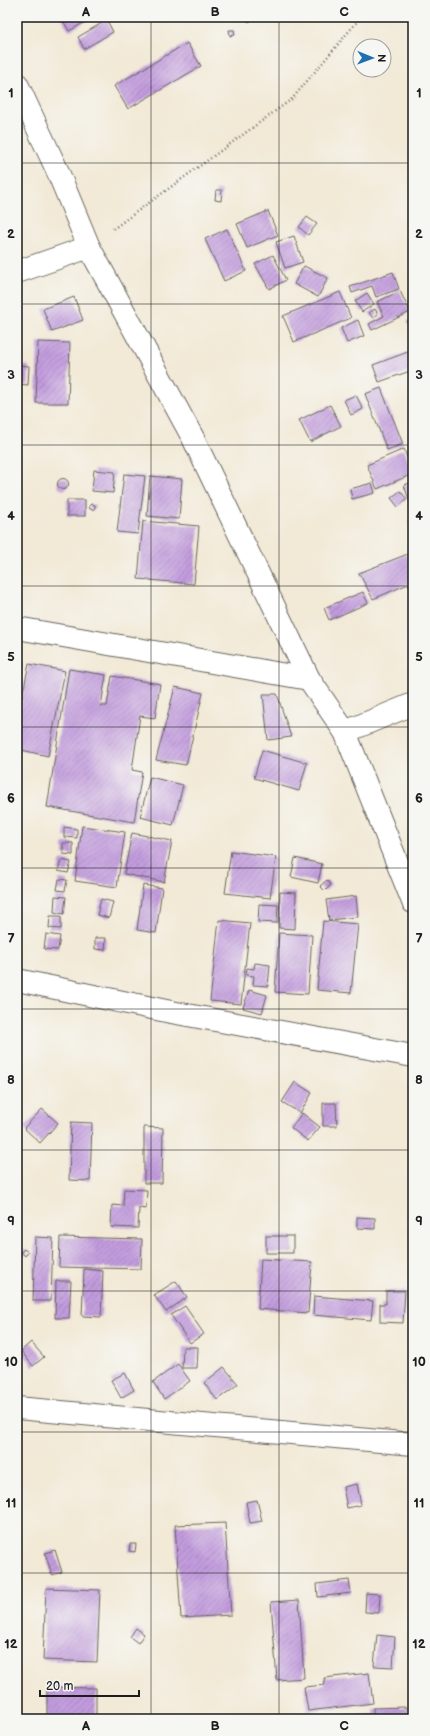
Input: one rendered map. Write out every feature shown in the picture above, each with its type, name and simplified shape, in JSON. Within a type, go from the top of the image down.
[{"type":"street","points":[[17,84],[58,172],[89,247],[193,438],[309,680],[344,732],[413,902]]},
{"type":"street","points":[[17,272],[89,247]]},
{"type":"street","points":[[17,628],[309,680]]},
{"type":"street","points":[[344,732],[413,704]]},
{"type":"street","points":[[17,980],[178,1014],[413,1056]]},
{"type":"street","points":[[17,1408],[413,1444]]},
{"type":"path","points":[[89,247],[292,99],[361,17]]},
{"type":"building","points":[[61,17],[94,17],[69,31]]},
{"type":"building","points":[[245,18],[254,18],[249,22]]},
{"type":"building","points":[[107,20],[113,32],[84,49],[78,37]]},
{"type":"building","points":[[229,30],[234,30],[235,35],[230,36]]},
{"type":"building","points":[[187,43],[201,66],[128,109],[114,86]]},
{"type":"building","points":[[216,190],[222,190],[221,201],[215,200]]},
{"type":"building","points":[[268,211],[278,235],[247,248],[237,224]]},
{"type":"building","points":[[307,217],[317,224],[308,235],[299,227]]},
{"type":"building","points":[[227,229],[246,271],[224,281],[205,239]]},
{"type":"building","points":[[294,236],[303,262],[285,268],[276,242]]},
{"type":"building","points":[[273,255],[286,280],[269,289],[255,264]]},
{"type":"building","points":[[304,266],[328,278],[318,297],[294,284]]},
{"type":"building","points":[[393,272],[399,289],[376,297],[372,286],[352,293],[350,287]]},
{"type":"building","points":[[400,291],[410,312],[372,330],[369,324],[384,316],[377,302]]},
{"type":"building","points":[[340,292],[351,318],[294,342],[283,316]]},
{"type":"building","points":[[367,293],[374,304],[362,312],[355,301]]},
{"type":"building","points":[[74,297],[83,320],[52,332],[43,309]]},
{"type":"building","points":[[375,309],[378,314],[373,318],[369,313]]},
{"type":"building","points":[[413,318],[413,330],[407,322]]},
{"type":"building","points":[[358,320],[364,336],[347,343],[341,328]]},
{"type":"building","points":[[38,342],[70,343],[68,403],[36,403]]},
{"type":"building","points":[[413,350],[413,370],[379,382],[373,365]]},
{"type":"building","points":[[19,365],[29,366],[28,385],[18,384]]},
{"type":"building","points":[[381,388],[403,444],[387,450],[365,394]]},
{"type":"building","points":[[356,395],[363,409],[351,415],[344,400]]},
{"type":"building","points":[[330,405],[341,426],[310,442],[299,420]]},
{"type":"building","points":[[404,449],[413,474],[377,489],[367,465]]},
{"type":"building","points":[[94,470],[115,472],[113,493],[92,491]]},
{"type":"building","points":[[124,474],[145,476],[138,534],[117,532]]},
{"type":"building","points":[[150,476],[182,479],[179,519],[147,516]]},
{"type":"building","points":[[61,479],[65,479],[67,480],[67,488],[61,489],[58,486],[58,482]]},
{"type":"building","points":[[413,482],[413,512],[404,485]]},
{"type":"building","points":[[372,483],[375,493],[352,499],[350,489]]},
{"type":"building","points":[[400,491],[407,499],[398,507],[391,498]]},
{"type":"building","points":[[67,500],[85,500],[85,516],[67,516]]},
{"type":"building","points":[[91,504],[95,505],[93,510],[90,509],[89,506]]},
{"type":"building","points":[[143,521],[199,526],[194,584],[138,579]]},
{"type":"building","points":[[413,521],[413,532],[409,523]]},
{"type":"building","points":[[413,552],[413,582],[373,599],[359,573]]},
{"type":"building","points":[[363,592],[368,603],[329,620],[324,608]]},
{"type":"building","points":[[17,662],[23,663],[18,687],[17,687]]},
{"type":"building","points":[[29,664],[65,671],[48,756],[17,749],[17,720]]},
{"type":"building","points":[[69,669],[106,675],[101,706],[107,706],[112,676],[160,684],[155,718],[140,716],[132,770],[142,772],[134,822],[47,807]]},
{"type":"building","points":[[175,687],[203,693],[186,765],[156,760]]},
{"type":"building","points":[[263,694],[277,694],[291,737],[268,740]]},
{"type":"building","points":[[262,750],[307,763],[299,791],[254,778]]},
{"type":"building","points":[[150,777],[183,785],[173,825],[140,817]]},
{"type":"building","points":[[82,826],[125,832],[117,887],[75,881]]},
{"type":"building","points":[[64,827],[77,829],[77,838],[64,837]]},
{"type":"building","points":[[132,833],[172,841],[164,882],[124,874]]},
{"type":"building","points":[[63,843],[73,843],[73,855],[63,854]]},
{"type":"building","points":[[231,851],[276,857],[270,898],[225,893]]},
{"type":"building","points":[[295,858],[322,864],[318,883],[291,877]]},
{"type":"building","points":[[61,860],[71,862],[68,873],[58,871]]},
{"type":"building","points":[[59,879],[67,880],[65,891],[57,890]]},
{"type":"building","points":[[327,880],[331,885],[325,891],[320,886]]},
{"type":"building","points":[[143,885],[162,888],[156,933],[137,930]]},
{"type":"building","points":[[280,892],[296,893],[295,929],[279,928]]},
{"type":"building","points":[[55,896],[66,897],[64,914],[54,912]]},
{"type":"building","points":[[356,896],[358,917],[329,920],[326,900]]},
{"type":"building","points":[[101,899],[113,902],[109,918],[97,915]]},
{"type":"building","points":[[259,904],[278,905],[277,923],[258,922]]},
{"type":"building","points":[[50,916],[61,916],[61,929],[49,928]]},
{"type":"building","points":[[219,920],[250,923],[241,1004],[210,1001]]},
{"type":"building","points":[[323,921],[358,924],[351,993],[317,990]]},
{"type":"building","points":[[279,933],[312,935],[308,994],[275,992]]},
{"type":"building","points":[[46,934],[60,936],[58,950],[44,949]]},
{"type":"building","points":[[95,938],[106,938],[105,950],[95,949]]},
{"type":"building","points":[[255,963],[270,965],[268,986],[253,985],[254,976],[246,975],[247,968],[254,969]]},
{"type":"building","points":[[249,990],[267,995],[262,1013],[243,1008]]},
{"type":"building","points":[[295,1082],[312,1093],[300,1113],[282,1102]]},
{"type":"building","points":[[323,1103],[336,1103],[337,1126],[323,1126]]},
{"type":"building","points":[[42,1109],[58,1123],[40,1143],[24,1128]]},
{"type":"building","points":[[302,1113],[320,1127],[308,1141],[291,1128]]},
{"type":"building","points":[[71,1122],[92,1123],[90,1181],[69,1180]]},
{"type":"building","points":[[144,1127],[163,1128],[162,1183],[144,1183]]},
{"type":"building","points":[[124,1189],[147,1190],[146,1209],[139,1208],[138,1228],[111,1227],[112,1205],[123,1206]]},
{"type":"building","points":[[357,1217],[375,1218],[375,1229],[357,1228]]},
{"type":"building","points":[[266,1236],[293,1236],[293,1253],[266,1253]]},
{"type":"building","points":[[35,1237],[53,1238],[51,1301],[33,1301]]},
{"type":"building","points":[[60,1237],[142,1239],[141,1269],[59,1267]]},
{"type":"building","points":[[24,1249],[28,1252],[25,1256],[21,1252]]},
{"type":"building","points":[[261,1259],[312,1262],[308,1313],[258,1309]]},
{"type":"building","points":[[84,1269],[103,1271],[101,1317],[82,1316]]},
{"type":"building","points":[[56,1281],[71,1281],[69,1318],[55,1318]]},
{"type":"building","points":[[176,1281],[187,1297],[166,1312],[154,1295]]},
{"type":"building","points":[[386,1291],[405,1291],[403,1323],[380,1322],[380,1304],[386,1304]]},
{"type":"building","points":[[314,1296],[373,1301],[371,1320],[313,1315]]},
{"type":"building","points":[[185,1306],[204,1334],[190,1343],[171,1315]]},
{"type":"building","points":[[31,1342],[44,1357],[33,1366],[21,1351]]},
{"type":"building","points":[[183,1347],[198,1347],[197,1368],[182,1368]]},
{"type":"building","points":[[178,1364],[190,1381],[164,1399],[153,1382]]},
{"type":"building","points":[[17,1367],[23,1373],[17,1379]]},
{"type":"building","points":[[224,1367],[238,1384],[217,1400],[204,1383]]},
{"type":"building","points":[[125,1373],[134,1390],[121,1398],[111,1380]]},
{"type":"building","points":[[357,1484],[361,1505],[347,1508],[343,1487]]},
{"type":"building","points":[[257,1500],[262,1521],[250,1523],[246,1502]]},
{"type":"building","points":[[225,1523],[231,1615],[181,1618],[175,1525]]},
{"type":"building","points":[[130,1544],[136,1544],[135,1552],[129,1551]]},
{"type":"building","points":[[55,1550],[62,1572],[52,1575],[45,1553]]},
{"type":"building","points":[[349,1580],[351,1593],[318,1597],[317,1584]]},
{"type":"building","points":[[46,1588],[100,1590],[97,1662],[43,1660]]},
{"type":"building","points":[[366,1593],[380,1594],[379,1613],[365,1612]]},
{"type":"building","points":[[299,1600],[304,1678],[277,1680],[271,1602]]},
{"type":"building","points":[[136,1628],[144,1634],[138,1643],[130,1637]]},
{"type":"building","points":[[377,1635],[395,1637],[393,1667],[374,1666]]},
{"type":"building","points":[[369,1673],[373,1703],[308,1711],[304,1687],[325,1685],[324,1678]]},
{"type":"building","points":[[47,1687],[96,1688],[96,1719],[47,1719]]},
{"type":"building","points":[[406,1707],[406,1719],[374,1719],[373,1708]]},
{"type":"building","points":[[371,1714],[371,1719],[342,1719],[342,1715]]},
{"type":"building","points":[[202,1717],[214,1717],[213,1719],[202,1719]]}]
